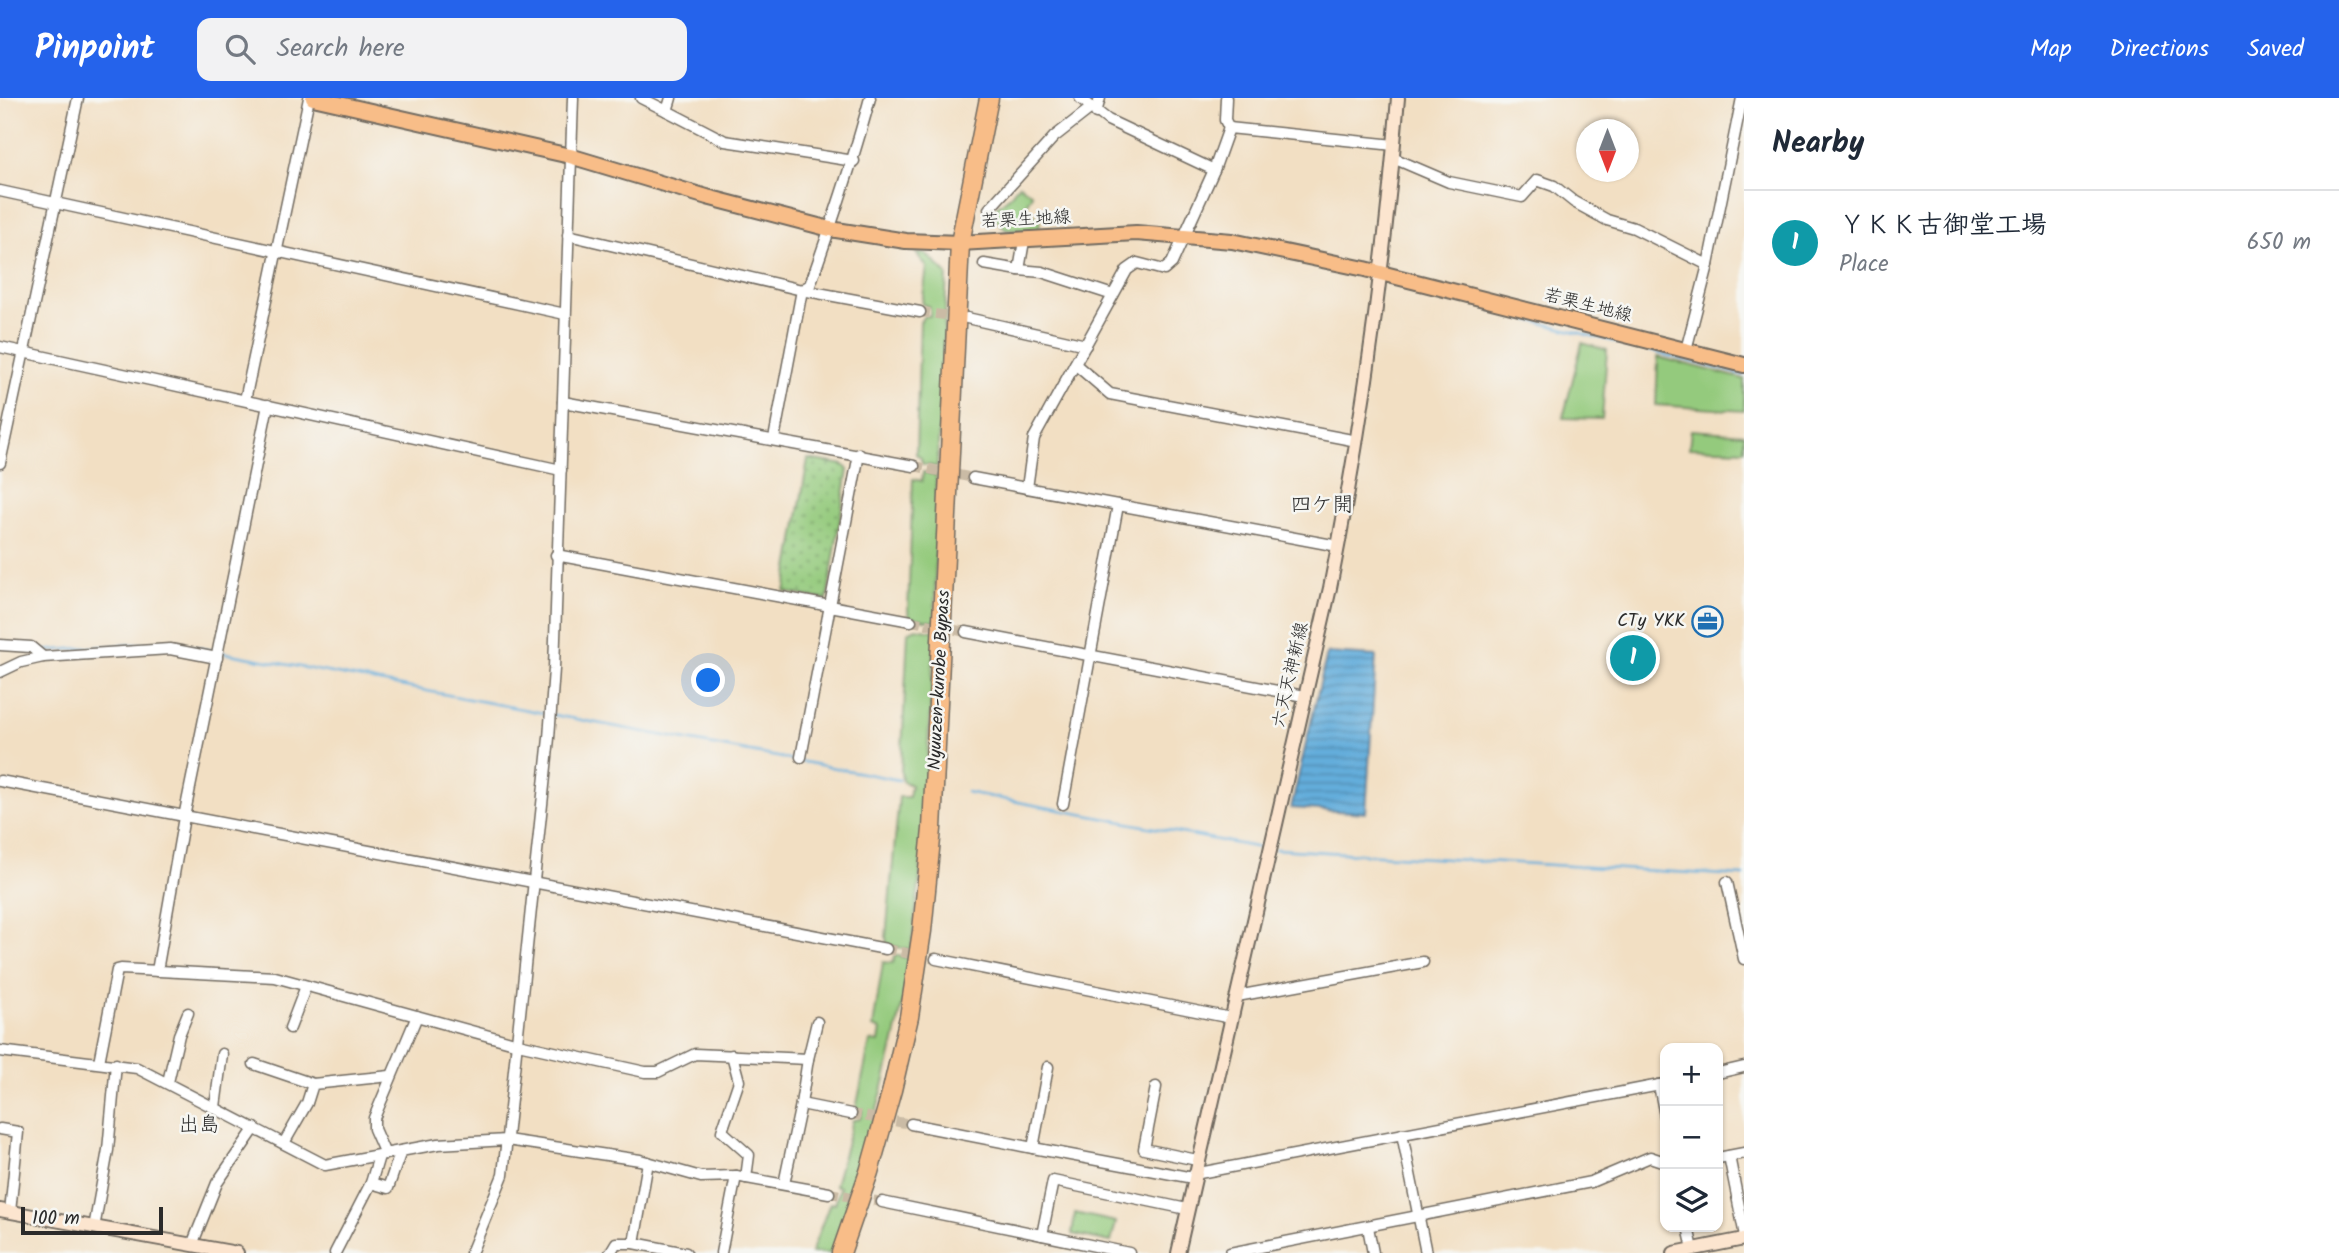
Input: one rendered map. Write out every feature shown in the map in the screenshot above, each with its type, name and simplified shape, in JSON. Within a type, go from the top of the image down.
[{"type":"highway","name":"Nyuuzen-kurobe Bypass","points":[[841,1253],[869,1172],[892,1090],[909,1017],[922,931],[932,829],[960,243],[989,98]]},
{"type":"main road","name":"若栗生地線","points":[[311,98],[570,156],[706,197],[830,229],[906,241],[960,243],[1136,233],[1185,236],[1292,251],[1744,365]]},
{"type":"main road","name":"六天天神新線","points":[[1178,1253],[1193,1176],[1237,996],[1338,546],[1357,441],[1381,274],[1398,98]]},
{"type":"main road","points":[[5,1211],[237,1253]]},
{"type":"main road","points":[[1674,1253],[1744,1239]]},
{"type":"street","points":[[0,463],[78,98]]},
{"type":"street","points":[[244,400],[311,98]]},
{"type":"street","points":[[471,1253],[503,1175],[554,669],[573,98]]},
{"type":"street","points":[[640,98],[725,141],[853,161]]},
{"type":"street","points":[[667,111],[671,98]]},
{"type":"street","points":[[774,439],[802,290],[810,285],[830,229],[853,161],[870,98]]},
{"type":"street","points":[[1080,98],[1093,111],[1214,170]]},
{"type":"street","points":[[989,209],[1054,137],[1093,111],[1100,98]]},
{"type":"street","points":[[1027,488],[1034,438],[1127,270],[1137,262],[1164,270],[1172,263],[1214,170],[1229,128],[1225,120],[1226,98]]},
{"type":"street","points":[[1686,350],[1708,265],[1742,98]]},
{"type":"street","points":[[1229,128],[1394,151],[1449,182],[1522,197],[1537,180],[1554,187],[1574,202],[1607,220],[1634,228],[1708,265]]},
{"type":"street","points":[[0,191],[565,314]]},
{"type":"street","points":[[568,235],[802,290],[919,312]]},
{"type":"street","points":[[1019,270],[1024,241]]},
{"type":"street","points":[[984,264],[1042,272],[1114,295]]},
{"type":"street","points":[[968,318],[1086,345]]},
{"type":"street","points":[[0,346],[561,470]]},
{"type":"street","points":[[1074,364],[1110,394],[1357,441]]},
{"type":"street","points":[[563,402],[914,466]]},
{"type":"street","points":[[157,971],[184,817],[268,405]]},
{"type":"street","points":[[801,757],[859,454]]},
{"type":"street","points":[[973,478],[1338,546]]},
{"type":"street","points":[[1063,804],[1118,505]]},
{"type":"street","points":[[556,555],[911,621]]},
{"type":"street","points":[[966,632],[1304,696]]},
{"type":"street","points":[[0,645],[31,647],[43,657]]},
{"type":"street","points":[[0,672],[21,662],[43,657],[170,649],[217,658]]},
{"type":"street","points":[[0,781],[886,949]]},
{"type":"street","points":[[1727,882],[1744,959]]},
{"type":"street","points":[[936,959],[1231,1018]]},
{"type":"street","points":[[1237,996],[1423,962]]},
{"type":"street","points":[[99,1062],[117,970],[275,977],[518,1044],[645,1072],[658,1072],[695,1054],[808,1059]]},
{"type":"street","points":[[290,1028],[306,986]]},
{"type":"street","points":[[168,1082],[179,1034],[188,1013]]},
{"type":"street","points":[[335,1253],[382,1155],[374,1129],[374,1118],[417,1016]]},
{"type":"street","points":[[784,1184],[817,1021]]},
{"type":"street","points":[[0,1051],[137,1068],[325,1165],[438,1144],[507,1140],[648,1162],[701,1177],[741,1177],[829,1193]]},
{"type":"street","points":[[215,1107],[222,1054]]},
{"type":"street","points":[[721,1253],[749,1155],[722,1131],[739,1081],[732,1055]]},
{"type":"street","points":[[94,1228],[108,1150],[116,1064]]},
{"type":"street","points":[[254,1064],[313,1083],[390,1076]]},
{"type":"street","points":[[1033,1147],[1048,1067]]},
{"type":"street","points":[[1723,1072],[1744,1067]]},
{"type":"street","points":[[284,1143],[307,1103],[313,1083]]},
{"type":"street","points":[[911,1124],[1193,1176],[1660,1085]]},
{"type":"street","points":[[1156,1087],[1144,1149],[1198,1160]]},
{"type":"street","points":[[801,1104],[851,1114]]},
{"type":"street","points":[[192,1245],[217,1183],[256,1128]]},
{"type":"street","points":[[0,1129],[18,1132],[5,1211]]},
{"type":"street","points":[[1402,1134],[1426,1253]]},
{"type":"street","points":[[370,1183],[388,1188],[401,1151]]},
{"type":"street","points":[[1723,1157],[1744,1153]]},
{"type":"street","points":[[1729,1156],[1744,1230]]},
{"type":"street","points":[[1230,1253],[1419,1218],[1591,1182],[1650,1157],[1660,1160]]},
{"type":"street","points":[[634,1243],[648,1162]]},
{"type":"street","points":[[1042,1235],[1053,1181],[1187,1209]]},
{"type":"street","points":[[882,1202],[1129,1253]]},
{"type":"street","points":[[1368,1227],[1373,1253]]},
{"type":"street","points":[[1689,1232],[1693,1249]]},
{"type":"street","points":[[610,1253],[615,1243],[634,1243],[686,1253]]},
{"type":"green space","points":[[1019,184],[1032,194],[1025,207],[1040,220],[1039,231],[1006,230],[990,212],[1009,197]]},
{"type":"green space","points":[[916,253],[926,254],[947,274],[937,467],[922,464],[921,458],[916,454],[920,322],[924,316],[930,316],[930,307],[922,304],[927,267]]},
{"type":"green space","points":[[1582,343],[1607,350],[1602,419],[1563,418]]},
{"type":"green space","points":[[1658,357],[1744,379],[1744,411],[1656,405]]},
{"type":"green space","points":[[1691,430],[1744,434],[1744,450],[1689,448]]},
{"type":"green space","points":[[808,459],[844,465],[848,470],[827,600],[785,592]]},
{"type":"green space","points":[[923,472],[936,475],[935,622],[909,617],[908,611],[913,479],[922,481]]},
{"type":"green space","points":[[916,628],[935,631],[920,876],[911,950],[887,945],[886,937],[899,797],[909,797],[911,785],[902,781],[901,771],[908,632]]},
{"type":"green space","points":[[895,955],[911,959],[887,1071],[857,1181],[833,1253],[811,1253],[830,1203],[835,1204],[840,1187],[835,1185],[853,1120],[860,1119],[862,1111],[856,1109],[870,1041],[879,1042],[881,1030],[873,1027],[883,962],[893,963]]},
{"type":"green space","points":[[1075,1213],[1116,1222],[1111,1242],[1072,1234]]},
{"type":"water","points":[[1327,653],[1376,656],[1366,813],[1291,808]]},
{"type":"waterway","points":[[1491,310],[1744,375]]},
{"type":"waterway","points":[[42,651],[167,642],[899,780]]},
{"type":"waterway","points":[[966,792],[1265,849]]},
{"type":"waterway","points":[[1275,849],[1744,876]]},
{"type":"tunnel","points":[[920,312],[960,317]]},
{"type":"tunnel","points":[[914,466],[973,478]]},
{"type":"tunnel","points":[[911,621],[966,632]]},
{"type":"tunnel","points":[[886,949],[936,959]]},
{"type":"tunnel","points":[[851,1114],[911,1124]]},
{"type":"tunnel","points":[[829,1193],[882,1202]]},
{"type":"place","name":"CTy YKK","points":[[1708,621]]},
{"type":"place","name":"ＹＫＫ古御堂工場","points":[[1633,658]]},
{"type":"district","name":"四ケ開","points":[[1322,505]]},
{"type":"district","name":"出島","points":[[199,1125]]}]
